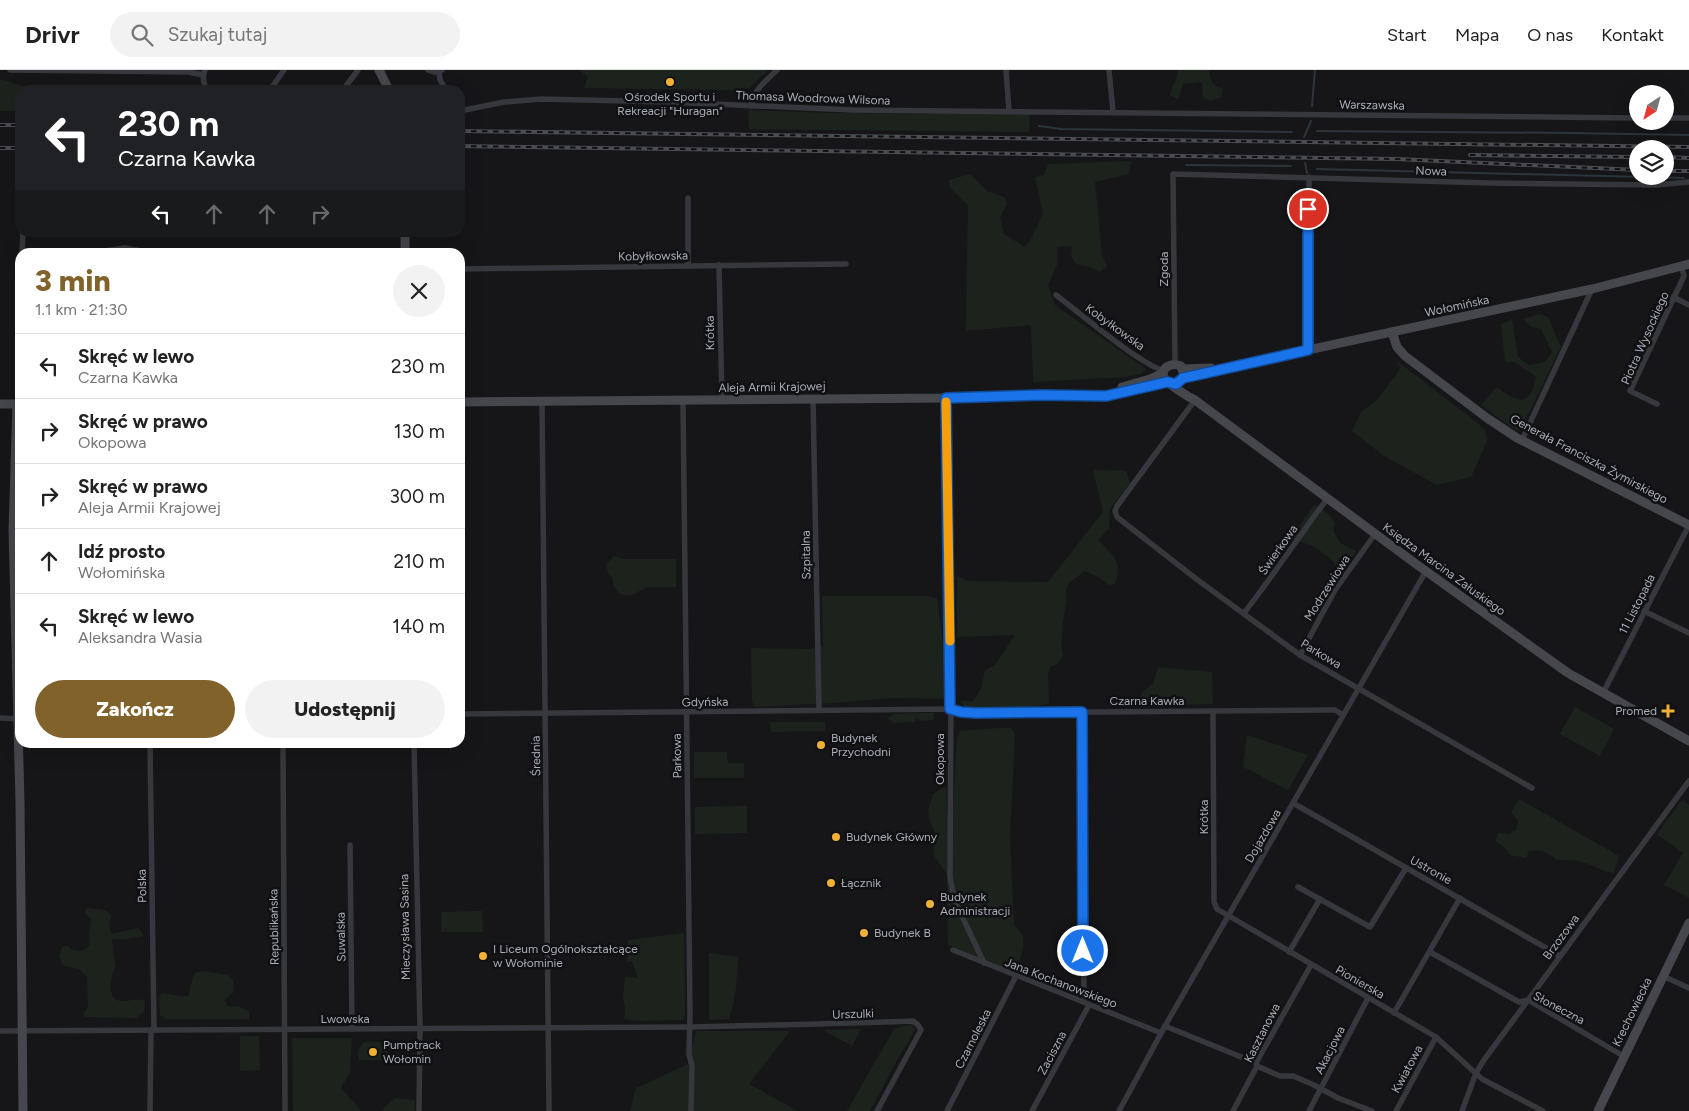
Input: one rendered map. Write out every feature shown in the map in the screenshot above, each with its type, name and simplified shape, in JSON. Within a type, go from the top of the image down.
[{"type":"street","points":[[10,70],[204,72],[205,85]]},
{"type":"street","points":[[274,85],[284,70]]},
{"type":"street","points":[[347,85],[358,70]]},
{"type":"street","points":[[379,70],[386,85]]},
{"type":"street","points":[[428,70],[432,72],[440,71],[440,80],[443,85]]},
{"type":"street","points":[[751,106],[752,98],[757,89],[777,70]]},
{"type":"street","points":[[1006,70],[1009,111]]},
{"type":"street","points":[[1108,70],[1113,112]]},
{"type":"street","name":"Thomasa Woodrowa Wilsona","points":[[465,110],[504,102],[541,99],[854,110],[1106,112]]},
{"type":"street","name":"Warszawska","points":[[1106,112],[1629,118]]},
{"type":"street","points":[[1674,118],[1689,118]]},
{"type":"street","name":"Nowa","points":[[1173,174],[1490,183],[1655,184],[1689,182]]},
{"type":"street","name":"Zgoda","points":[[1173,174],[1174,375]]},
{"type":"street","points":[[1308,350],[1309,177]]},
{"type":"street","points":[[688,198],[688,266]]},
{"type":"street","name":"Kobyłkowska","points":[[465,269],[846,264]]},
{"type":"street","name":"Krótka","points":[[719,265],[722,400]]},
{"type":"street","name":"Wołomińska","points":[[1174,375],[1229,367],[1592,290],[1685,265]]},
{"type":"street","name":"Piotra Wysockiego","points":[[1657,404],[1630,392],[1684,276],[1685,265]]},
{"type":"street","points":[[1522,440],[1592,290]]},
{"type":"street","name":"Kobyłkowska","points":[[1056,294],[1095,326],[1155,368],[1174,375]]},
{"type":"street","points":[[1674,297],[1689,305]]},
{"type":"street","name":"Generała Franciszka Żymirskiego","points":[[1392,332],[1397,347],[1405,356],[1487,418],[1522,440],[1689,525]]},
{"type":"street","name":"Aleja Armii Krajowej","points":[[465,402],[1106,396],[1174,375]]},
{"type":"street","name":"Księdza Marcina Załuskiego","points":[[1174,375],[1195,400],[1426,571],[1568,673],[1689,741]]},
{"type":"street","name":"Szpitalna","points":[[813,398],[819,710]]},
{"type":"street","name":"Okopowa","points":[[946,398],[950,884],[956,905],[984,963]]},
{"type":"street","name":"Parkowa","points":[[682,400],[690,1054],[692,1066],[691,1111]]},
{"type":"street","name":"Parkowa","points":[[1195,400],[1117,506],[1116,514],[1120,520],[1194,578],[1300,654],[1532,788]]},
{"type":"street","name":"Średnia","points":[[542,402],[549,1111]]},
{"type":"street","points":[[0,404],[15,404]]},
{"type":"street","points":[[15,488],[13,530],[15,593]]},
{"type":"street","name":"Świerkowa","points":[[1244,613],[1276,572],[1327,498]]},
{"type":"street","name":"11 Listopada","points":[[1603,693],[1689,525]]},
{"type":"street","name":"Modrzewiowa","points":[[1300,654],[1335,590],[1376,534]]},
{"type":"street","name":"Dojazdowa","points":[[1119,1111],[1161,1033],[1426,571]]},
{"type":"street","points":[[1644,611],[1689,633]]},
{"type":"street","name":"Gdyńska","points":[[465,714],[950,709]]},
{"type":"street","name":"Czarna Kawka","points":[[950,709],[976,713],[1335,710],[1343,715]]},
{"type":"street","name":"Krótka","points":[[1213,711],[1214,902],[1217,909],[1228,916]]},
{"type":"street","name":"Zaciszna","points":[[1032,1111],[1086,1004],[1082,712]]},
{"type":"street","points":[[0,718],[15,718]]},
{"type":"street","points":[[19,748],[23,1111]]},
{"type":"street","name":"Polska","points":[[150,748],[152,1030],[150,1111]]},
{"type":"street","name":"Republikańska","points":[[282,748],[285,1111]]},
{"type":"street","name":"Mieczysława Sasina","points":[[414,748],[420,1111]]},
{"type":"street","name":"Brzozowa","points":[[1462,1111],[1476,1073],[1689,781]]},
{"type":"street","name":"Ustronie","points":[[1293,803],[1560,956]]},
{"type":"street","name":"Suwalska","points":[[350,845],[352,1029]]},
{"type":"street","points":[[1298,887],[1370,927],[1406,868]]},
{"type":"street","points":[[1394,1013],[1460,898]]},
{"type":"street","points":[[1290,952],[1320,899]]},
{"type":"street","name":"Pionierska","points":[[1228,916],[1436,1037],[1492,1085],[1543,1111]]},
{"type":"street","name":"Krechowiecka","points":[[1598,1111],[1689,923]]},
{"type":"street","name":"Jana Kochanowskiego","points":[[953,950],[1161,1033]]},
{"type":"street","name":"Słoneczna","points":[[1430,952],[1519,1002],[1528,1000],[1624,1057]]},
{"type":"street","name":"Kasztanowa","points":[[1233,1111],[1311,964]]},
{"type":"street","name":"Czarnoleska","points":[[947,1111],[1016,976]]},
{"type":"street","points":[[1664,976],[1689,988]]},
{"type":"street","name":"Akacjowa","points":[[1309,1111],[1368,998]]},
{"type":"street","name":"Urszulki","points":[[690,1027],[786,1024],[821,1025],[913,1021],[920,1030],[876,1111]]},
{"type":"street","points":[[1165,1026],[1280,1076],[1293,1076],[1338,1098],[1372,1111]]},
{"type":"street","name":"Lwowska","points":[[0,1031],[690,1027]]},
{"type":"street","name":"Kwiatowa","points":[[1396,1111],[1436,1037]]},
{"type":"shaded area","name":"Ośrodek Sportu i Rekreacji \"Huragan\"","points":[[579,70],[768,70],[749,88],[735,90],[584,88],[588,77]]},
{"type":"shaded area","points":[[1178,70],[1209,70],[1213,82],[1216,86],[1223,89],[1221,97],[1211,101],[1203,97],[1202,82],[1183,84],[1178,99],[1170,95]]},
{"type":"shaded area","points":[[0,79],[19,85],[15,85],[15,111],[0,111]]},
{"type":"shaded area","points":[[748,110],[829,113],[1030,114],[1029,132],[749,129]]},
{"type":"shaded area","points":[[1131,161],[1129,174],[1095,182],[1102,256],[1107,266],[1100,272],[1076,264],[1071,256],[1072,246],[1057,247],[1057,265],[1048,285],[1055,305],[1146,369],[1141,374],[1125,377],[1033,382],[1031,325],[966,331],[968,205],[950,188],[949,180],[970,174],[987,191],[1004,197],[1007,203],[1000,218],[1004,234],[1025,247],[1043,214],[1035,177],[1044,175],[1048,164]]},
{"type":"shaded area","points":[[1539,314],[1548,317],[1561,347],[1520,431],[1514,429],[1481,405],[1498,388],[1512,397],[1523,400],[1531,393],[1536,376],[1514,362],[1505,362],[1501,324],[1512,320],[1518,357],[1529,365],[1545,362],[1552,352],[1541,329],[1531,327],[1524,319]]},
{"type":"shaded area","points":[[1397,361],[1485,430],[1487,441],[1471,477],[1437,485],[1384,456],[1352,431],[1362,411],[1376,401],[1396,375],[1400,368]]},
{"type":"shaded area","points":[[1093,470],[1126,471],[1130,483],[1110,509],[1109,528],[1098,540],[1112,555],[1117,564],[1118,570],[1115,584],[1109,585],[1100,578],[1085,571],[1070,582],[1066,589],[1061,644],[1063,655],[1058,664],[1051,667],[1048,674],[1049,704],[1021,708],[965,707],[959,701],[973,701],[981,689],[985,670],[995,665],[1015,635],[957,637],[957,576],[968,581],[1048,582],[1103,512]]},
{"type":"shaded area","points":[[1315,504],[1329,515],[1335,523],[1333,530],[1340,543],[1356,551],[1340,577],[1336,574],[1335,563],[1317,548],[1292,538],[1286,545]]},
{"type":"shaded area","points":[[613,556],[625,559],[676,559],[676,587],[647,587],[630,596],[620,594],[613,585],[613,578],[608,573],[606,564]]},
{"type":"shaded area","points":[[822,596],[926,596],[937,598],[944,652],[944,699],[894,698],[754,707],[752,700],[751,648],[810,649],[823,646]]},
{"type":"shaded area","points":[[1158,667],[1212,672],[1213,704],[1138,706],[1142,693],[1153,684]]},
{"type":"shaded area","points":[[1575,707],[1614,729],[1600,756],[1560,734]]},
{"type":"shaded area","points":[[934,713],[933,720],[920,721],[915,719],[915,722],[894,723],[887,718],[894,714]]},
{"type":"shaded area","points":[[770,722],[825,722],[825,731],[771,732]]},
{"type":"shaded area","points":[[1011,728],[1015,734],[1010,835],[1014,925],[1023,938],[1023,946],[1017,966],[1002,967],[948,945],[947,874],[934,856],[934,830],[930,822],[928,810],[933,794],[944,787],[946,788],[947,815],[953,810],[957,739],[960,731]]},
{"type":"shaded area","points":[[1247,735],[1308,755],[1288,790],[1243,767]]},
{"type":"shaded area","points":[[694,752],[727,752],[728,763],[744,763],[744,778],[694,778]]},
{"type":"shaded area","points":[[1519,799],[1619,856],[1614,873],[1582,862],[1557,860],[1547,853],[1537,850],[1529,851],[1526,858],[1510,855],[1506,849],[1495,841],[1498,833],[1509,834],[1516,830],[1518,821],[1511,812]]},
{"type":"shaded area","points":[[1682,800],[1689,805],[1689,898],[1664,885],[1683,853],[1657,834]]},
{"type":"shaded area","points":[[747,806],[747,833],[695,834],[695,807]]},
{"type":"shaded area","points":[[87,908],[105,910],[112,915],[109,924],[111,934],[138,928],[144,936],[112,939],[116,966],[111,982],[113,998],[122,1001],[145,1001],[144,1011],[137,1018],[85,1017],[83,1014],[88,1007],[87,977],[79,969],[64,966],[59,957],[62,947],[67,946],[79,951],[85,950],[90,945],[91,920],[85,912]]},
{"type":"shaded area","points":[[482,911],[483,932],[441,932],[441,912]]},
{"type":"shaded area","points":[[684,933],[684,1019],[636,1021],[624,1019],[625,976],[638,978],[632,961],[627,962],[628,940]]},
{"type":"shaded area","points":[[709,953],[738,957],[735,996],[729,1019],[709,1020]]},
{"type":"shaded area","points":[[203,971],[228,975],[233,980],[233,993],[224,1000],[228,1006],[240,1007],[249,1011],[249,1019],[167,1019],[160,1015],[159,998],[161,994],[188,996],[194,973]]},
{"type":"shaded area","points":[[912,1024],[915,1030],[870,1111],[847,1111],[894,1029]]},
{"type":"shaded area","points":[[861,1029],[852,1046],[823,1030]]},
{"type":"shaded area","points":[[696,1031],[790,1031],[749,1084],[798,1111],[630,1111],[636,1088],[688,1064]]},
{"type":"shaded area","points":[[240,1036],[259,1036],[260,1070],[240,1071]]},
{"type":"shaded area","points":[[292,1038],[352,1038],[350,1072],[341,1088],[361,1111],[293,1111]]},
{"type":"shaded area","name":"Pumptrack Wołomin","points":[[365,1042],[385,1042],[388,1060],[359,1060],[359,1050]]},
{"type":"shaded area","points":[[395,1098],[415,1100],[415,1111],[383,1111]]},
{"type":"waterway","points":[[1312,106],[1315,70]]},
{"type":"waterway","points":[[1304,137],[1311,121]]},
{"type":"waterway","points":[[1039,126],[1061,129],[1292,132]]},
{"type":"waterway","points":[[1317,131],[1689,135]]},
{"type":"waterway","points":[[1305,163],[1307,173]]},
{"type":"waterway","points":[[1186,165],[1291,166]]},
{"type":"waterway","points":[[1317,169],[1684,178]]},
{"type":"railway","points":[[0,125],[15,125]]},
{"type":"railway","points":[[465,131],[1689,147]]},
{"type":"railway","points":[[465,146],[1397,159],[1629,170]]},
{"type":"railway","points":[[0,148],[15,148]]},
{"type":"railway","points":[[1470,155],[1629,157]]},
{"type":"railway","points":[[1674,157],[1689,158]]},
{"type":"railway","points":[[1674,171],[1689,171]]},
{"type":"slow traffic","points":[[946,402],[950,641]]},
{"type":"place","name":"Ośrodek Sportu i Rekreacji \"Huragan\"","points":[[670,82]]},
{"type":"place","name":"Promed","points":[[1668,711]]},
{"type":"place","name":"Budynek Przychodni","points":[[821,745]]},
{"type":"place","name":"Budynek Główny","points":[[836,837]]},
{"type":"place","name":"Łącznik","points":[[831,883]]},
{"type":"place","name":"Budynek Administracji","points":[[930,904]]},
{"type":"place","name":"Budynek B","points":[[864,933]]},
{"type":"place","name":"I Liceum Ogólnokształcące w Wołominie","points":[[483,956]]},
{"type":"place","name":"Pumptrack Wołomin","points":[[373,1052]]},
{"type":"route","points":[[1083,951],[1082,712],[976,713],[950,709],[946,398],[1043,395],[1106,396],[1167,382],[1173,385],[1182,381],[1183,378],[1308,350],[1308,209]]}]
